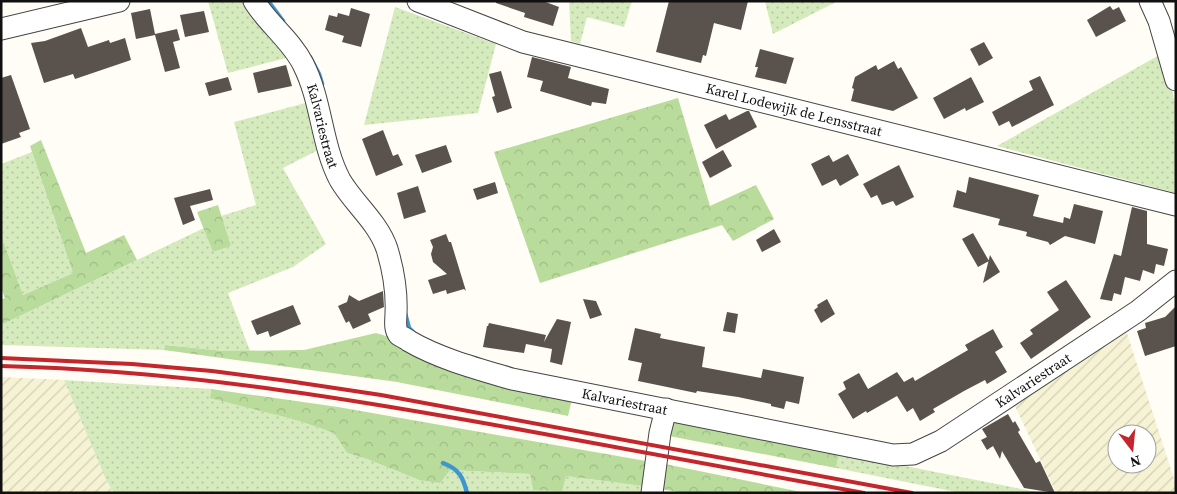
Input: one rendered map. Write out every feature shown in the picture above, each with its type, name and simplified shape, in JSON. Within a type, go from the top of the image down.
[{"type":"street","name":"Kalvariestraat","points":[[254,1],[292,47],[303,64],[313,87],[334,168],[354,200],[376,227],[382,238],[392,272],[395,291],[396,326],[400,335],[419,346],[471,367],[496,374],[892,455],[913,454],[941,441],[982,415],[1138,311],[1176,281]]},
{"type":"street","name":"Karel Lodewijk de Lensstraat","points":[[418,1],[523,42],[1176,205]]},
{"type":"street","points":[[1150,1],[1159,21],[1176,80]]},
{"type":"street","points":[[1,29],[107,2]]},
{"type":"street","points":[[652,493],[654,470],[666,409]]},
{"type":"shaded area","points":[[1125,327],[1156,424],[1107,424],[1107,474],[1157,474],[1157,426],[1176,485],[1176,493],[1056,493],[1014,404]]},
{"type":"shaded area","points":[[1,377],[64,380],[107,482],[114,493],[1,493]]},
{"type":"green space","points":[[208,1],[247,1],[294,56],[228,73]]},
{"type":"green space","points":[[569,1],[632,1],[624,27],[587,17],[580,44],[571,41]]},
{"type":"green space","points":[[765,1],[838,1],[773,34]]},
{"type":"green space","points":[[395,7],[496,44],[478,113],[364,125]]},
{"type":"green space","points":[[1163,53],[1176,108],[1176,193],[997,146]]},
{"type":"green space","points":[[678,98],[710,206],[756,185],[774,219],[733,241],[722,225],[540,283],[494,152]]},
{"type":"green space","points":[[313,101],[324,147],[283,168],[326,244],[293,267],[228,293],[250,351],[224,351],[165,345],[164,350],[1,345],[1,325],[204,228],[213,252],[231,246],[221,216],[256,205],[234,122]]},
{"type":"green space","points":[[41,140],[86,253],[124,235],[137,260],[1,325],[1,300],[5,298],[1,288],[1,235],[23,295],[73,273],[30,146]]},
{"type":"green space","points":[[32,152],[73,273],[23,295],[1,235],[1,164]]},
{"type":"green space","points":[[218,205],[231,246],[213,252],[197,212]]},
{"type":"green space","points":[[376,333],[386,336],[393,341],[572,399],[568,416],[397,382],[164,350],[165,345],[224,351],[304,350]]},
{"type":"green space","points":[[64,380],[211,389],[210,397],[296,420],[334,433],[347,453],[419,480],[450,470],[530,474],[533,490],[566,476],[642,486],[642,493],[114,493],[107,482]]},
{"type":"green space","points":[[211,389],[338,407],[646,461],[642,486],[566,476],[562,491],[533,490],[530,474],[450,470],[440,483],[419,480],[347,453],[334,433],[296,420],[210,398]]},
{"type":"green space","points":[[680,421],[839,453],[836,468],[669,436],[671,424]]},
{"type":"green space","points":[[839,453],[1042,493],[961,493],[836,468]]},
{"type":"green space","points":[[665,464],[806,493],[684,493],[661,489]]},
{"type":"building","points":[[496,1],[543,1],[559,7],[553,26],[524,17],[525,13],[496,3]]},
{"type":"building","points":[[669,1],[748,1],[741,30],[714,23],[706,56],[703,55],[701,63],[656,52]]},
{"type":"building","points":[[1110,6],[1113,10],[1119,7],[1126,21],[1096,37],[1087,20]]},
{"type":"building","points":[[351,8],[370,14],[361,47],[342,42],[344,36],[325,30],[329,15],[337,17],[338,13],[349,16]]},
{"type":"building","points":[[150,9],[155,34],[177,29],[180,40],[173,42],[180,68],[165,72],[155,35],[136,39],[131,13]]},
{"type":"building","points":[[204,11],[209,32],[185,37],[180,15]]},
{"type":"building","points":[[81,28],[88,47],[109,40],[110,43],[125,38],[131,60],[75,79],[73,74],[44,83],[31,43],[45,41]]},
{"type":"building","points":[[984,42],[993,58],[979,66],[970,49]]},
{"type":"building","points":[[760,49],[794,58],[786,84],[755,77],[758,67],[755,67]]},
{"type":"building","points":[[532,57],[571,67],[568,78],[609,89],[606,104],[592,102],[591,106],[540,91],[543,81],[527,77]]},
{"type":"building","points":[[894,61],[898,69],[901,67],[918,98],[893,111],[851,101],[855,77],[876,65],[878,70]]},
{"type":"building","points":[[286,65],[292,86],[258,93],[253,73]]},
{"type":"building","points":[[501,71],[512,108],[497,113],[492,97],[495,96],[489,74]]},
{"type":"building","points":[[11,75],[30,129],[19,133],[21,137],[1,144],[1,78]]},
{"type":"building","points":[[1040,76],[1054,105],[1012,127],[1009,121],[999,126],[992,112],[1033,90],[1029,81]]},
{"type":"building","points":[[228,77],[232,90],[209,96],[205,83]]},
{"type":"building","points":[[971,77],[984,102],[966,111],[965,108],[944,119],[933,98]]},
{"type":"building","points":[[749,111],[757,127],[716,149],[704,125],[726,114],[729,120]]},
{"type":"building","points":[[383,130],[393,156],[398,154],[403,165],[376,176],[362,139]]},
{"type":"building","points":[[446,145],[452,162],[422,173],[415,155]]},
{"type":"building","points":[[723,150],[732,166],[710,178],[702,162]]},
{"type":"building","points":[[848,154],[859,175],[840,186],[836,179],[822,186],[811,164],[829,155],[833,162]]},
{"type":"building","points":[[899,165],[914,197],[896,206],[893,201],[882,205],[877,195],[871,198],[863,184]]},
{"type":"building","points":[[969,177],[1039,195],[1033,216],[1063,223],[1064,217],[1070,219],[1074,204],[1103,211],[1095,244],[1065,236],[1050,245],[1048,242],[1026,236],[1027,232],[998,225],[1000,219],[953,207],[957,190],[966,193]]},
{"type":"building","points":[[495,182],[498,193],[477,200],[473,189]]},
{"type":"building","points":[[418,186],[426,212],[404,219],[397,193]]},
{"type":"building","points":[[210,189],[213,200],[190,206],[195,220],[183,225],[174,198]]},
{"type":"building","points":[[1132,207],[1147,211],[1147,244],[1168,249],[1164,266],[1156,264],[1154,274],[1143,270],[1140,281],[1125,277],[1121,295],[1114,293],[1112,301],[1100,299],[1114,254],[1121,256]]},
{"type":"building","points":[[774,229],[781,242],[762,252],[756,240]]},
{"type":"building","points":[[973,233],[989,261],[978,267],[962,239]]},
{"type":"building","points":[[446,234],[449,242],[451,242],[466,291],[464,289],[447,294],[446,290],[433,294],[428,280],[447,274],[433,262],[431,254],[433,247],[430,240]]},
{"type":"building","points":[[990,255],[1000,272],[983,283]]},
{"type":"building","points":[[1066,280],[1091,317],[1031,359],[1020,343],[1033,334],[1030,330],[1059,310],[1047,292]]},
{"type":"building","points":[[383,291],[384,307],[368,314],[371,321],[353,329],[349,321],[346,323],[338,306],[347,302],[349,295],[359,301]]},
{"type":"building","points":[[583,299],[596,301],[602,315],[590,319]]},
{"type":"building","points":[[827,299],[835,314],[821,323],[814,310],[818,307],[817,305]]},
{"type":"building","points":[[293,305],[301,324],[270,337],[268,331],[257,335],[251,321]]},
{"type":"building","points":[[1176,306],[1176,346],[1145,356],[1137,331],[1146,328],[1145,323],[1165,317]]},
{"type":"building","points":[[727,312],[738,314],[735,333],[723,331]]},
{"type":"building","points":[[557,319],[571,322],[562,365],[550,362],[552,349],[526,344],[524,353],[483,347],[489,323],[546,335],[544,342]]},
{"type":"building","points":[[635,328],[661,334],[660,338],[705,347],[702,367],[761,378],[763,369],[804,377],[799,404],[786,401],[784,409],[771,406],[771,404],[738,397],[697,391],[696,393],[638,381],[642,363],[628,360]]},
{"type":"building","points":[[993,329],[1003,347],[995,352],[1007,372],[987,384],[985,380],[964,391],[933,409],[935,412],[920,421],[913,408],[907,412],[897,396],[853,419],[838,394],[846,389],[843,382],[859,373],[868,389],[897,372],[904,382],[913,377],[915,381],[968,350],[965,345]]},
{"type":"building","points":[[1008,414],[1013,423],[1015,421],[1020,430],[1018,432],[1036,463],[1040,461],[1055,493],[1024,488],[1002,451],[1000,459],[993,446],[987,450],[981,440],[987,437],[982,429]]},
{"type":"waterway","points":[[268,1],[283,21]]},
{"type":"waterway","points":[[310,57],[322,84]]},
{"type":"waterway","points":[[405,313],[409,328],[414,333]]},
{"type":"waterway","points":[[443,463],[457,471],[464,482],[467,493]]},
{"type":"railway","points":[[1,358],[132,364],[212,371],[288,381],[381,395],[912,493]]},
{"type":"railway","points":[[1,366],[134,373],[331,397],[462,419],[864,493]]}]
